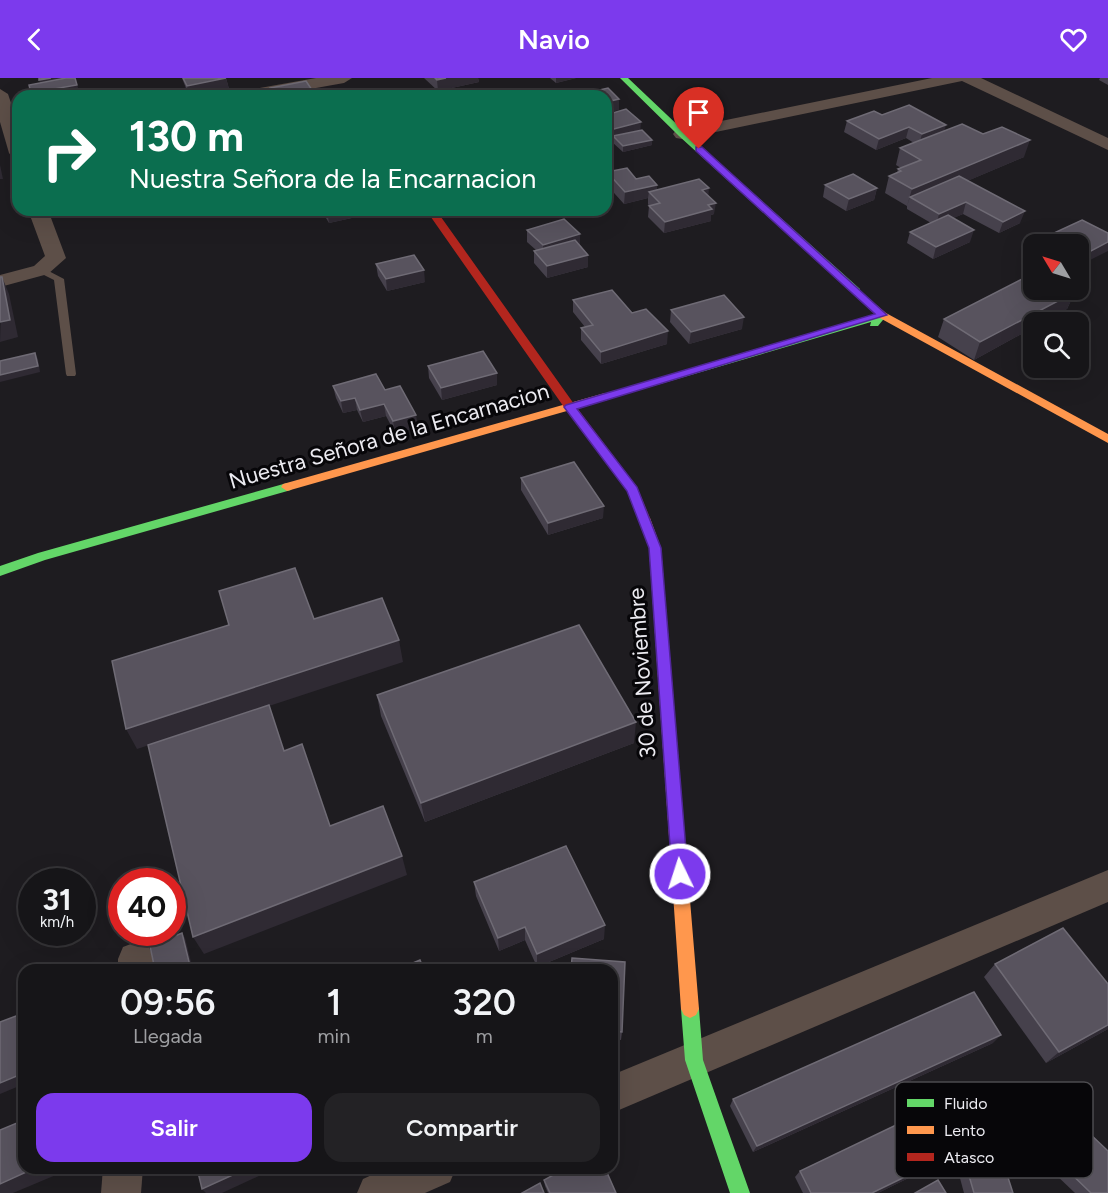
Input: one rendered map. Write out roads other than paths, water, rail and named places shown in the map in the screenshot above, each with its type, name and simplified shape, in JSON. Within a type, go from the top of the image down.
[{"type":"street","points":[[275,90],[340,78]]},
{"type":"street","points":[[624,78],[878,320],[1108,439]]},
{"type":"street","points":[[682,134],[956,78]]},
{"type":"street","points":[[968,78],[1108,145]]},
{"type":"street","points":[[0,94],[12,142]]},
{"type":"street","points":[[0,281],[41,270],[56,258],[40,216]]},
{"type":"street","name":"30 de Noviembre","points":[[435,216],[570,407],[633,490],[655,548],[694,1060],[740,1193]]},
{"type":"street","name":"Nuestra Señora de la Encarnacion","points":[[0,571],[42,556],[878,320]]},
{"type":"street","points":[[618,1092],[1108,886]]},
{"type":"street","points":[[121,1193],[123,1174]]},
{"type":"street","points":[[377,1193],[422,1174]]},
{"type":"lane","points":[[41,270],[58,279],[71,374]]}]
